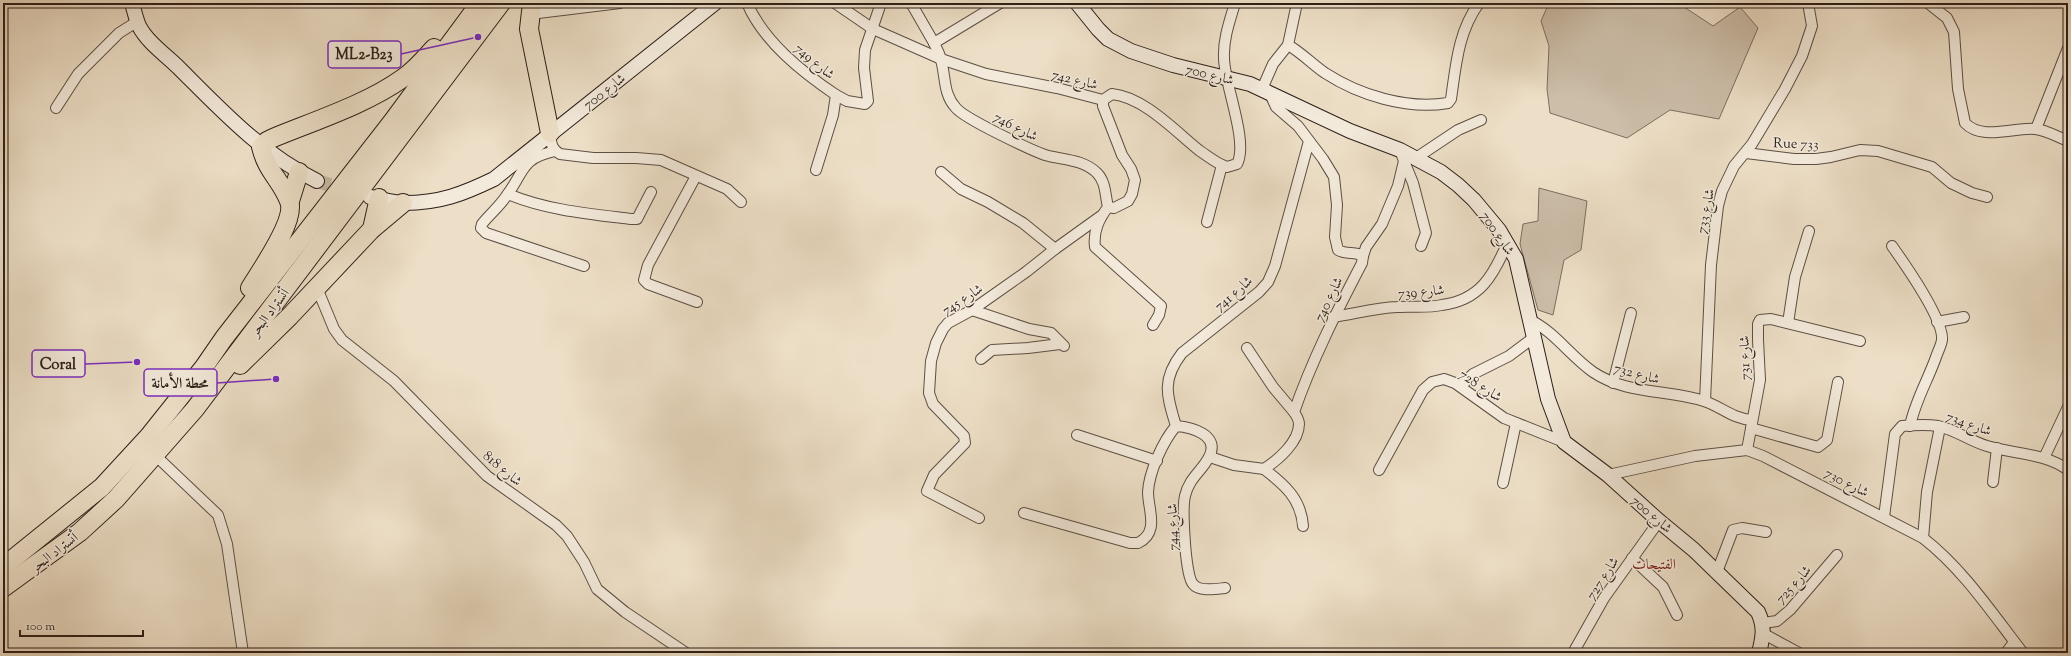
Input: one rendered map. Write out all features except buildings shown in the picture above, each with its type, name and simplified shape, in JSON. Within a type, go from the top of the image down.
[{"type":"highway","name":"أتستراد البحر","points":[[3,588],[80,532],[116,499],[196,409],[502,3]]},
{"type":"highway","name":"أتستراد البحر","points":[[3,567],[102,487],[149,436],[204,367],[224,338],[392,122],[476,8]]},
{"type":"highway","points":[[290,201],[266,165],[261,147],[267,141],[371,97],[393,85],[416,68],[446,34],[476,8]]},
{"type":"highway","points":[[531,9],[529,29],[550,133]]},
{"type":"highway","points":[[224,338],[235,314],[287,225],[290,201],[299,172]]},
{"type":"highway","points":[[372,229],[374,198]]},
{"type":"highway","points":[[196,409],[317,288],[372,229],[403,203]]},
{"type":"main road","points":[[132,3],[139,26],[152,44],[238,127],[261,147],[299,172],[317,181]]},
{"type":"main road","name":"شارع 700","points":[[374,198],[403,203],[434,201],[460,196],[494,179],[715,3]]},
{"type":"main road","name":"شارع 700","points":[[1077,3],[1108,39],[1130,52],[1173,65],[1250,84],[1441,172],[1474,200],[1499,230],[1516,259],[1548,399],[1564,442],[1608,475],[1694,550],[1758,612],[1764,629]]},
{"type":"main road","points":[[1759,653],[1764,629]]},
{"type":"street","points":[[531,9],[620,3]]},
{"type":"street","name":"شارع 749","points":[[747,3],[756,22],[772,42],[811,77],[836,95],[832,121],[816,170]]},
{"type":"street","name":"شارع 742","points":[[835,3],[873,29],[941,59],[986,74],[1057,88],[1103,100],[1112,94],[1128,97],[1140,103],[1204,154],[1222,165]]},
{"type":"street","points":[[836,95],[861,105],[868,101],[864,68],[864,50],[873,29],[881,3]]},
{"type":"street","name":"شارع 746","points":[[911,3],[934,43],[941,59],[946,94],[957,110],[1028,148],[1090,167],[1098,173],[1103,181],[1108,207]]},
{"type":"street","points":[[934,43],[1000,3]]},
{"type":"street","points":[[1207,222],[1222,165],[1231,166],[1237,164],[1239,160],[1240,144],[1224,58],[1226,34],[1235,3]]},
{"type":"street","points":[[1296,3],[1288,45],[1273,64],[1266,92],[1280,113],[1298,126],[1334,177],[1336,190],[1336,246],[1343,253],[1359,254],[1363,256]]},
{"type":"street","points":[[1288,45],[1324,72],[1359,90],[1412,103],[1448,103],[1450,99],[1460,39],[1470,15],[1479,3]]},
{"type":"street","name":"شارع 733","points":[[1705,401],[1711,264],[1718,206],[1722,191],[1734,166],[1746,153],[1785,89],[1808,42],[1812,26],[1808,3]]},
{"type":"street","points":[[1928,3],[1947,18],[1954,32],[1958,89],[1966,123],[1969,128],[1979,131],[2036,129],[2068,141]]},
{"type":"street","points":[[56,108],[78,74],[119,33],[138,21]]},
{"type":"street","points":[[2036,129],[2065,65],[2068,48]]},
{"type":"street","points":[[1103,100],[1103,106],[1116,139],[1135,180],[1132,194],[1128,201],[1114,208],[1108,207],[1101,216],[1095,233],[1095,247],[1161,306],[1159,315],[1153,324]]},
{"type":"street","points":[[1422,246],[1426,232],[1407,156],[1481,120]]},
{"type":"street","points":[[550,133],[551,144],[555,151]]},
{"type":"street","name":"شارع 741","points":[[1176,426],[1167,388],[1168,379],[1173,365],[1182,353],[1259,292],[1268,282],[1279,253],[1309,141]]},
{"type":"street","name":"Rue 733","points":[[1746,153],[1816,159],[1872,150],[1932,167],[1951,183],[1972,193],[1987,197]]},
{"type":"street","points":[[584,266],[483,231],[481,228],[482,224],[508,194],[522,168],[533,158],[555,151],[568,156],[661,160],[680,167],[696,176],[727,189],[741,202]]},
{"type":"street","name":"شارع 740","points":[[1294,412],[1334,317],[1362,263],[1363,256],[1385,218],[1398,186],[1407,156]]},
{"type":"street","points":[[941,172],[961,189],[988,202],[1023,223],[1055,249]]},
{"type":"street","points":[[696,176],[648,265],[644,280],[648,284],[696,302]]},
{"type":"street","points":[[508,194],[523,200],[568,210],[637,219],[651,192]]},
{"type":"street","name":"شارع 745","points":[[978,518],[927,490],[934,475],[965,443],[964,436],[930,399],[929,384],[933,353],[939,336],[948,323],[972,310],[1101,216]]},
{"type":"street","points":[[1788,322],[1795,277],[1809,231]]},
{"type":"street","name":"شارع 739","points":[[1334,317],[1384,308],[1442,306],[1467,298],[1477,292],[1486,283],[1507,244]]},
{"type":"street","points":[[1884,517],[1894,454],[1895,434],[1902,426],[1910,426],[1919,396],[1940,348],[1942,338],[1937,322],[1914,276],[1892,246]]},
{"type":"street","name":"شارع 818","points":[[317,288],[334,329],[342,340],[394,382],[487,476],[556,525],[567,536],[584,562],[597,589],[624,612],[686,653]]},
{"type":"street","points":[[972,310],[1028,329],[1051,333],[1062,345],[992,350],[981,359]]},
{"type":"street","points":[[1613,383],[1631,314]]},
{"type":"street","points":[[1937,322],[1964,317]]},
{"type":"street","name":"شارع 731","points":[[1747,450],[1761,372],[1758,324],[1760,320],[1764,318],[1788,322],[1860,341]]},
{"type":"street","name":"شارع 732","points":[[1530,320],[1549,332],[1593,372],[1613,383],[1644,391],[1705,401],[1752,424],[1818,447],[1827,440],[1838,382]]},
{"type":"street","points":[[1461,386],[1473,374],[1509,356],[1533,338]]},
{"type":"street","points":[[1247,348],[1273,387],[1294,412],[1299,424],[1295,439],[1272,464],[1264,469]]},
{"type":"street","name":"شارع 728","points":[[1379,470],[1423,390],[1432,382],[1444,379],[1461,386],[1482,402],[1516,423],[1564,442]]},
{"type":"street","points":[[2044,458],[2068,407]]},
{"type":"street","points":[[1503,483],[1516,423]]},
{"type":"street","points":[[1176,426],[1187,427],[1202,433],[1210,442],[1210,457],[1234,465],[1264,469],[1294,496],[1303,516],[1303,526]]},
{"type":"street","name":"شارع 744","points":[[1024,513],[1130,543],[1138,543],[1143,541],[1151,530],[1152,520],[1148,492],[1157,461],[1164,444],[1176,426]]},
{"type":"street","name":"شارع 734","points":[[1910,426],[1940,427],[1956,431],[1986,446],[2044,458],[2061,464],[2068,470]]},
{"type":"street","points":[[1923,538],[1927,492],[1940,427]]},
{"type":"street","points":[[1077,435],[1157,461]]},
{"type":"street","points":[[1993,482],[1997,448]]},
{"type":"street","name":"شارع 730","points":[[1608,475],[1695,456],[1747,450],[1785,466],[1923,538],[1941,552],[2023,653]]},
{"type":"street","points":[[155,455],[218,515],[227,544],[243,653]]},
{"type":"street","name":"شارع 744","points":[[1210,457],[1194,477],[1185,497],[1187,561],[1189,577],[1192,584],[1197,588],[1225,588]]},
{"type":"street","name":"شارع 727","points":[[1573,653],[1604,598],[1659,521]]},
{"type":"street","points":[[1717,572],[1733,530],[1742,528],[1766,532]]},
{"type":"street","name":"شارع 725","points":[[1764,629],[1777,621],[1790,610],[1838,555]]},
{"type":"street","points":[[1632,558],[1663,587],[1677,615]]},
{"type":"street","points":[[1764,629],[1800,653]]},
{"type":"street","points":[[2006,653],[2014,642]]},
{"type":"shaded area","points":[[1549,3],[1678,3],[1713,26],[1740,7],[1758,28],[1719,119],[1670,110],[1627,138],[1550,113],[1547,89],[1549,46],[1541,21]]},
{"type":"shaded area","points":[[1539,188],[1587,201],[1581,250],[1564,260],[1553,315],[1538,310],[1520,244],[1523,224],[1538,221]]},
{"type":"tunnel","points":[[317,181],[349,191]]},
{"type":"place","name":"ML2-B23","points":[[478,37]]},
{"type":"place","name":"Coral","points":[[137,362]]},
{"type":"place","name":"محطة الأمانة","points":[[276,379]]},
{"type":"district","name":"الفتيحات","points":[[1654,564]]}]
